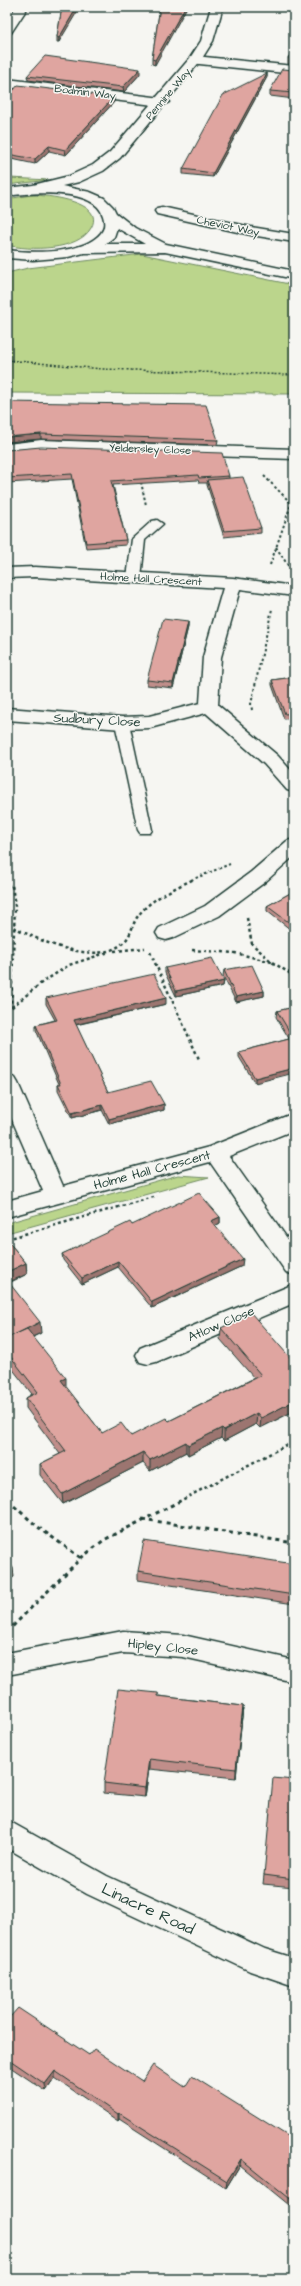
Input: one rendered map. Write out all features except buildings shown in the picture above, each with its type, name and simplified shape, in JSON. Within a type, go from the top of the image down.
[{"type":"street","points":[[7,30],[22,7]]},
{"type":"street","name":"Pennine Way","points":[[38,188],[74,179],[98,168],[115,155],[162,102],[196,60],[207,41],[217,7]]},
{"type":"street","points":[[196,60],[294,70]]},
{"type":"street","name":"Bodmin Way","points":[[7,83],[162,102]]},
{"type":"street","points":[[96,200],[95,184],[98,168]]},
{"type":"street","points":[[7,192],[38,188],[70,191],[96,200],[109,210],[112,216],[130,231],[165,248]]},
{"type":"street","name":"Cheviot Way","points":[[162,211],[251,231],[294,238]]},
{"type":"street","points":[[84,249],[100,240],[110,231],[112,216]]},
{"type":"street","points":[[7,254],[34,256],[60,255],[84,249],[165,248],[294,275]]},
{"type":"street","points":[[7,266],[34,256]]},
{"type":"street","name":"Yeldersley Close","points":[[7,449],[41,445],[294,454]]},
{"type":"street","name":"Holme Hall Crescent","points":[[7,573],[36,572],[233,583],[294,591]]},
{"type":"street","points":[[233,583],[212,657],[209,706],[259,750],[294,786]]},
{"type":"street","name":"Sudbury Close","points":[[7,714],[122,723],[150,722],[209,706]]},
{"type":"street","points":[[160,940],[212,910],[258,877],[294,845]]},
{"type":"street","points":[[7,1083],[56,1196]]},
{"type":"street","name":"Holme Hall Crescent","points":[[7,1209],[216,1153],[294,1121]]},
{"type":"street","points":[[216,1153],[294,1266]]},
{"type":"street","name":"Atlow Close","points":[[148,1355],[294,1294]]},
{"type":"street","name":"Hipley Close","points":[[7,1664],[123,1642],[183,1646],[294,1670]]},
{"type":"street","name":"Linacre Road","points":[[7,1833],[97,1886],[260,1961],[294,1972]]},
{"type":"lane","points":[[134,578],[139,538],[155,526]]},
{"type":"lane","points":[[122,723],[145,830]]},
{"type":"path","points":[[7,360],[102,369],[294,375]]},
{"type":"path","points":[[132,449],[155,526]]},
{"type":"path","points":[[259,750],[250,704],[276,547],[294,496]]},
{"type":"path","points":[[276,547],[290,570]]},
{"type":"path","points":[[7,1011],[40,984],[69,966],[112,951],[125,942],[140,912],[154,901],[237,862]]},
{"type":"path","points":[[258,877],[246,912],[252,944],[272,962],[294,976]]},
{"type":"path","points":[[7,886],[12,885],[15,906],[11,1007]]},
{"type":"path","points":[[14,927],[30,938],[68,950],[88,952],[148,948],[160,940]]},
{"type":"path","points":[[148,948],[199,1059]]},
{"type":"path","points":[[188,949],[235,953],[272,962]]},
{"type":"path","points":[[7,1238],[88,1217],[163,1195]]},
{"type":"path","points":[[7,1632],[81,1558],[104,1540],[294,1441]]},
{"type":"path","points":[[7,1500],[38,1527],[81,1558]]},
{"type":"path","points":[[142,1519],[294,1543]]},
{"type":"green space","points":[[7,179],[49,180],[7,185]]},
{"type":"green space","points":[[31,195],[60,198],[83,206],[90,211],[94,219],[91,228],[85,236],[65,245],[28,248],[7,245],[7,199]]},
{"type":"green space","points":[[142,254],[294,285],[294,394],[7,393],[7,273],[28,268]]},
{"type":"green space","points":[[178,1175],[209,1177],[7,1233],[7,1223]]}]
